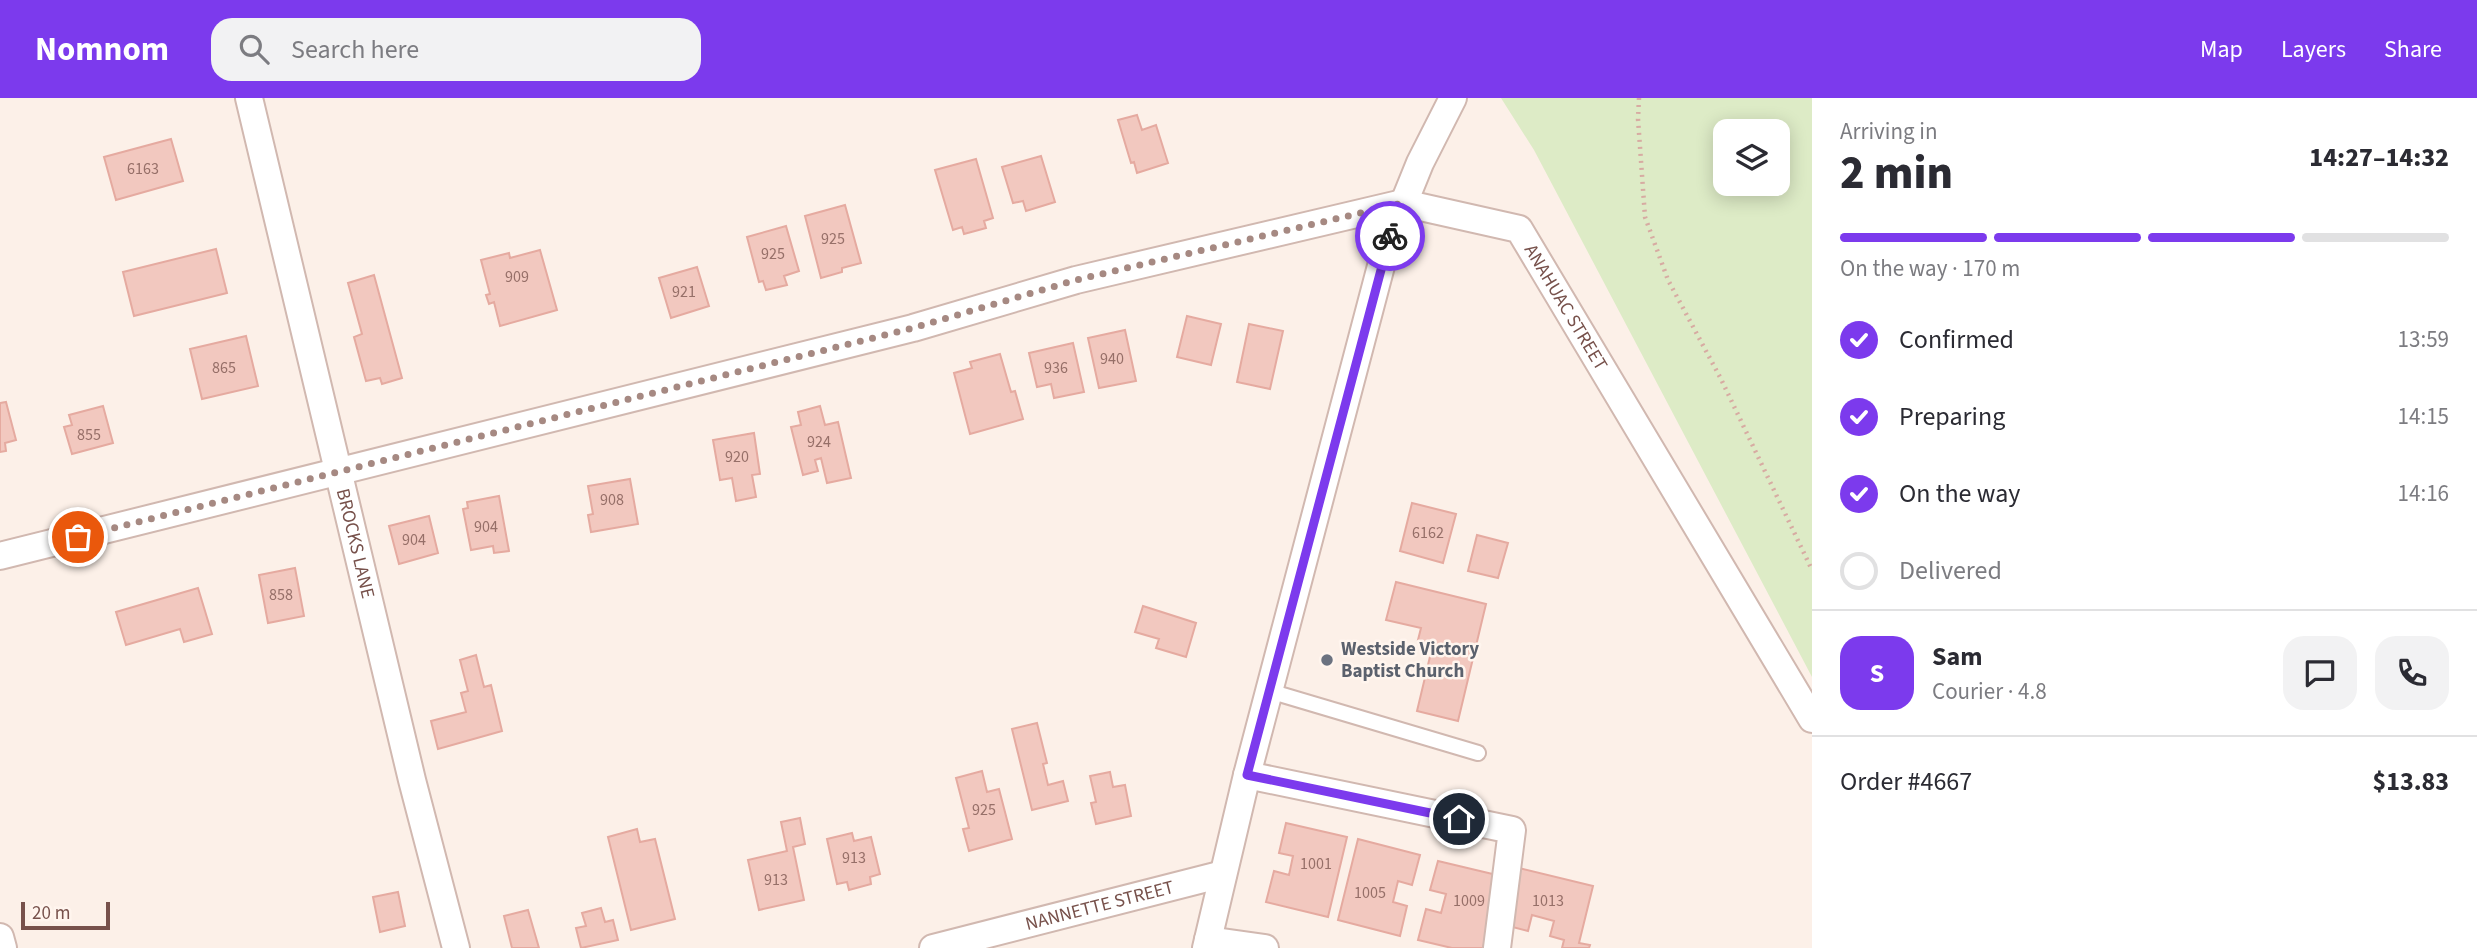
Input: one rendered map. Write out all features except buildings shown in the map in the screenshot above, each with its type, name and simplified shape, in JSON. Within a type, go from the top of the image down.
[{"type":"street","name":"BROCKS LANE","points":[[249,98],[412,780],[456,948]]},
{"type":"street","points":[[1265,948],[1207,944],[1247,775],[1386,247],[1420,163],[1453,98]]},
{"type":"street","name":"ANAHUAC STREET","points":[[0,556],[913,328],[1076,280],[1403,203],[1519,229],[1812,719]]},
{"type":"street","points":[[1247,775],[1512,830],[1497,948]]},
{"type":"street","name":"NANNETTE STREET","points":[[933,948],[1223,874]]},
{"type":"street","points":[[0,937],[3,948]]},
{"type":"lane","points":[[1269,691],[1478,753]]},
{"type":"path","points":[[1639,98],[1645,217],[1668,280],[1721,379],[1812,570]]},
{"type":"green space","points":[[1501,98],[1812,98],[1812,677],[1534,150]]},
{"type":"way so far","points":[[78,537],[913,328],[1076,280],[1403,203],[1390,236]]},
{"type":"place","name":"Westside Victory Baptist Church","points":[[1327,660]]},
{"type":"route","points":[[1390,236],[1247,775],[1459,819]]}]
